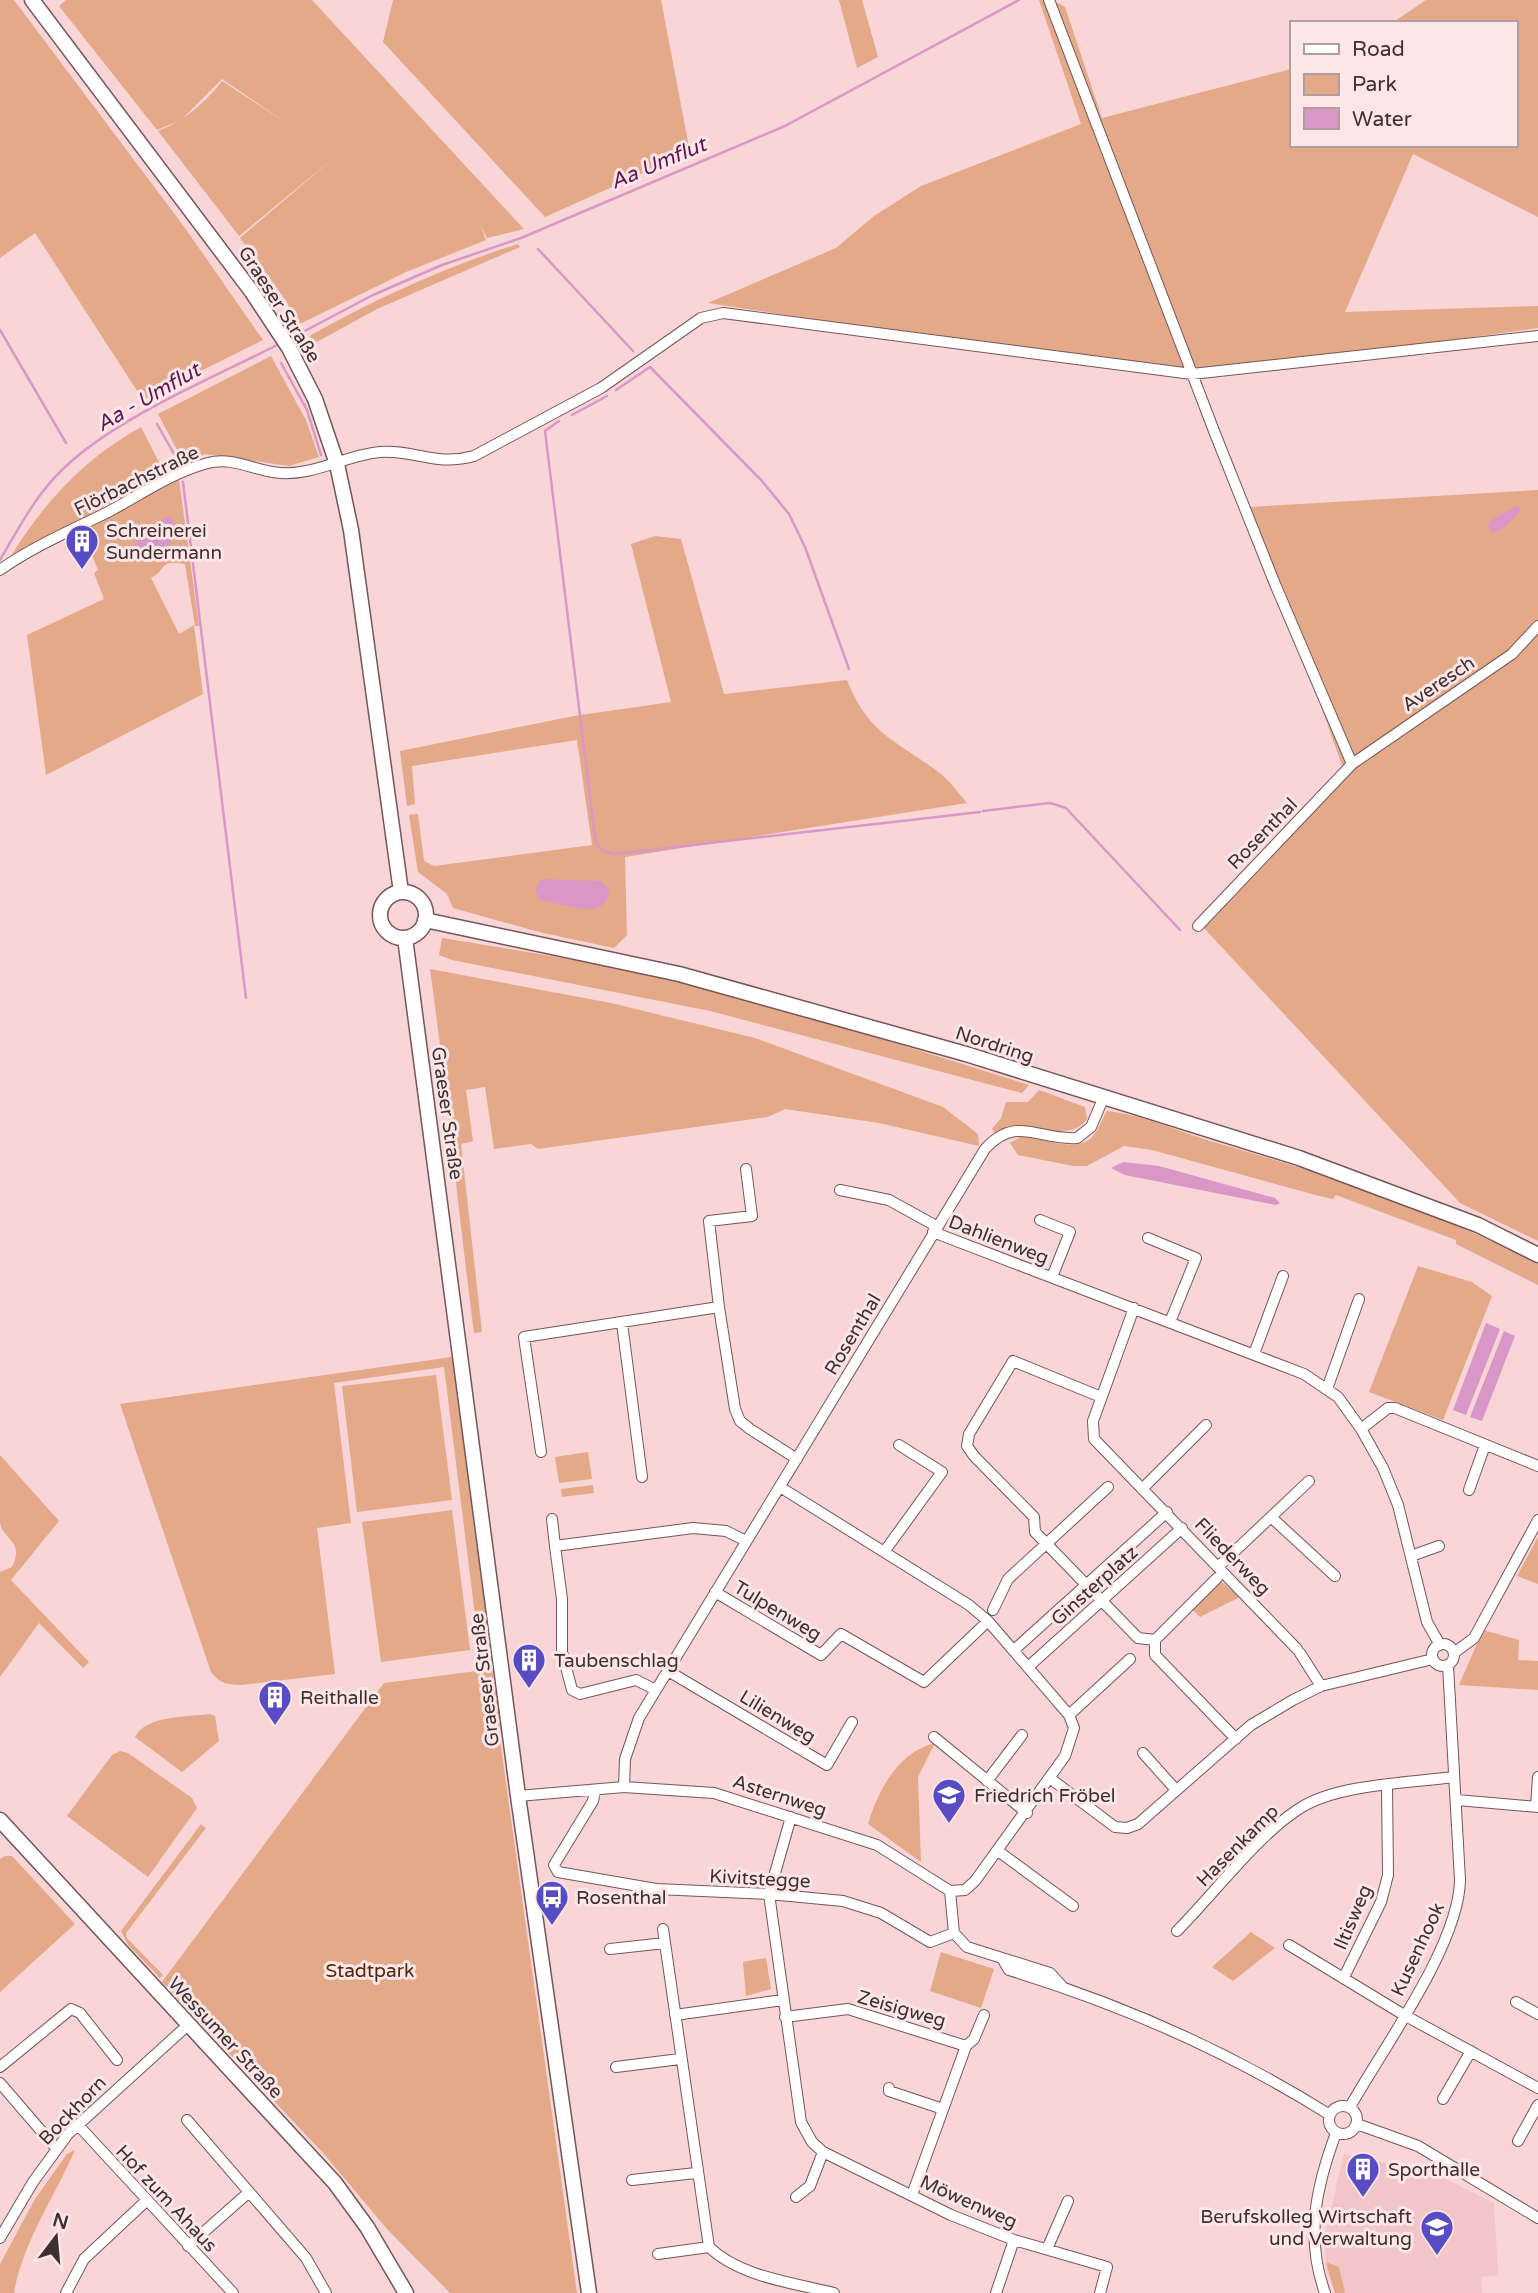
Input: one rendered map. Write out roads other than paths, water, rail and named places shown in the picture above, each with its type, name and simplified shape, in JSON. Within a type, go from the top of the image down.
[{"type":"main road","name":"Graeser Straße","points":[[32,0],[279,331],[316,399],[337,464],[351,530],[401,892]]},
{"type":"main road","points":[[401,892],[420,900],[425,920],[418,932],[405,938],[391,934],[380,917],[383,903],[401,892]]},
{"type":"main road","name":"Nordring","points":[[425,920],[692,977],[889,1031],[1299,1158],[1478,1225],[1538,1255]]},
{"type":"main road","name":"Graeser Straße","points":[[405,938],[518,1796],[589,2293]]},
{"type":"main road","name":"Wessumer Straße","points":[[0,1821],[335,2183],[367,2227],[406,2293]]},
{"type":"street","points":[[1049,0],[1275,584],[1352,764]]},
{"type":"street","name":"Flörbachstraße","points":[[1,570],[175,477],[211,462],[232,462],[282,474],[385,452],[436,461],[455,461],[474,456],[601,388],[701,318],[723,313],[1192,374],[1538,337]]},
{"type":"street","name":"Averesch","points":[[1352,764],[1512,654],[1538,626]]},
{"type":"street","name":"Rosenthal","points":[[1198,926],[1352,764]]},
{"type":"street","name":"Rosenthal","points":[[624,1787],[628,1746],[639,1717],[935,1229],[993,1140],[1016,1130],[1077,1138],[1091,1127],[1103,1099]]},
{"type":"street","points":[[746,1168],[752,1216],[709,1221],[735,1409],[740,1421],[797,1459]]},
{"type":"street","points":[[840,1191],[888,1200],[935,1229]]},
{"type":"street","name":"Dahlienweg","points":[[1040,1220],[1070,1232],[1052,1277]]},
{"type":"street","name":"Dahlienweg","points":[[935,1229],[1304,1374],[1338,1397],[1361,1429],[1398,1505],[1427,1622],[1440,1645]]},
{"type":"street","points":[[1148,1238],[1196,1258],[1170,1322]]},
{"type":"street","points":[[1254,1354],[1283,1276]]},
{"type":"street","points":[[1327,1389],[1359,1299]]},
{"type":"street","points":[[541,1452],[524,1338],[719,1307]]},
{"type":"street","name":"Fliederweg","points":[[1134,1308],[1093,1422],[1094,1439],[1299,1651],[1321,1686]]},
{"type":"street","points":[[622,1323],[642,1477]]},
{"type":"street","points":[[1101,1397],[1013,1361],[969,1434],[967,1446],[974,1457],[1034,1517],[1035,1532],[1138,1638],[1155,1640],[1155,1655],[1236,1739]]},
{"type":"street","points":[[1361,1429],[1388,1408],[1395,1408],[1538,1466]]},
{"type":"street","points":[[1143,1488],[1206,1425]]},
{"type":"street","points":[[884,1552],[942,1472],[899,1445]]},
{"type":"street","points":[[1469,1490],[1485,1445]]},
{"type":"street","points":[[1219,1566],[1309,1481]]},
{"type":"street","points":[[780,1487],[969,1605],[988,1621],[1069,1715],[1073,1728],[1072,1743],[1051,1779],[998,1852],[965,1890],[950,1891],[954,1933],[967,1947],[1003,1960],[1009,1970],[1062,1986],[1180,2031],[1274,2080],[1330,2115]]},
{"type":"street","points":[[993,1610],[1008,1579],[1108,1487]]},
{"type":"street","name":"Ginsterplatz","points":[[1013,1650],[1167,1512]]},
{"type":"street","points":[[1272,1518],[1335,1576]]},
{"type":"street","points":[[552,1519],[562,1599],[562,1652],[572,1690],[580,1694],[636,1680],[656,1690]]},
{"type":"street","name":"Kusenhook","points":[[1350,2108],[1404,2015],[1456,1913],[1460,1893],[1457,1800],[1453,1777],[1448,1665],[1454,1653],[1474,1638],[1538,1520]]},
{"type":"street","points":[[555,1546],[703,1528],[726,1531],[746,1541]]},
{"type":"street","name":"Ginsterplatz","points":[[1028,1667],[1182,1528]]},
{"type":"street","points":[[1411,1556],[1439,1546]]},
{"type":"street","name":"Fliederweg","points":[[1155,1640],[1217,1578]]},
{"type":"street","name":"Tulpenweg","points":[[715,1592],[821,1655],[841,1634],[924,1682],[988,1621]]},
{"type":"street","points":[[1433,1659],[1434,1650],[1440,1645],[1448,1646],[1454,1653]]},
{"type":"street","points":[[1069,1715],[1130,1659]]},
{"type":"street","points":[[1433,1659],[1440,1665],[1448,1665]]},
{"type":"street","points":[[1051,1779],[1115,1828],[1127,1828],[1138,1824],[1251,1725],[1321,1686],[1433,1659]]},
{"type":"street","name":"Lilienweg","points":[[668,1671],[827,1765],[852,1722]]},
{"type":"street","points":[[987,1781],[1022,1735]]},
{"type":"street","points":[[934,1737],[1027,1813]]},
{"type":"street","points":[[1143,1754],[1176,1790]]},
{"type":"street","name":"Hasenkamp","points":[[1177,1931],[1281,1823],[1303,1806],[1338,1794],[1453,1777]]},
{"type":"street","points":[[1457,1800],[1537,1807],[1538,1777]]},
{"type":"street","name":"Iltisweg","points":[[1344,1977],[1381,1902],[1388,1875],[1387,1786]]},
{"type":"street","name":"Asternweg","points":[[518,1796],[624,1787],[715,1793],[877,1845],[950,1891]]},
{"type":"street","name":"Kivitstegge","points":[[595,1790],[593,1801],[554,1869],[656,1889],[769,1894],[843,1901],[869,1908],[930,1942],[954,1933]]},
{"type":"street","name":"Möwenweg","points":[[791,1817],[769,1894],[801,2122],[812,2142],[823,2152],[951,2215],[1014,2240],[1107,2267],[1100,2293]]},
{"type":"street","points":[[998,1852],[1073,1906]]},
{"type":"street","points":[[663,1929],[696,2173],[709,2247],[723,2260],[834,2293]]},
{"type":"street","points":[[610,1949],[666,1943]]},
{"type":"street","points":[[1289,1945],[1404,2015],[1538,2088]]},
{"type":"street","points":[[675,2015],[783,2000]]},
{"type":"street","points":[[1516,2002],[1538,2014]]},
{"type":"street","points":[[0,2067],[71,2009],[80,2013],[117,2060]]},
{"type":"street","name":"Zeisigweg","points":[[785,2017],[848,2010],[966,2046]]},
{"type":"street","name":"Zeisigweg","points":[[912,2195],[966,2046],[974,2039],[984,2015]]},
{"type":"street","name":"Bockhorn","points":[[0,2238],[56,2148],[189,2024]]},
{"type":"street","points":[[1443,2099],[1471,2051]]},
{"type":"street","points":[[616,2067],[680,2059]]},
{"type":"street","points":[[0,2083],[56,2148]]},
{"type":"street","points":[[889,2088],[889,2091],[943,2109]]},
{"type":"street","points":[[1518,2141],[1538,2105]]},
{"type":"street","points":[[1337,2107],[1350,2108],[1356,2115],[1357,2124],[1347,2134],[1336,2133],[1330,2125],[1330,2115],[1337,2107]]},
{"type":"street","points":[[187,2120],[306,2258],[326,2293]]},
{"type":"street","points":[[1357,2124],[1418,2146],[1538,2218]]},
{"type":"street","name":"Hof zum Ahaus","points":[[78,2125],[145,2202],[233,2293]]},
{"type":"street","points":[[1325,2293],[1315,2253],[1313,2224],[1320,2182],[1336,2133]]},
{"type":"street","points":[[796,2197],[810,2186],[823,2152]]},
{"type":"street","points":[[632,2180],[696,2173]]},
{"type":"street","points":[[188,2246],[248,2193]]},
{"type":"street","points":[[1047,2249],[1068,2201]]},
{"type":"street","points":[[66,2293],[84,2259],[145,2202]]},
{"type":"street","points":[[996,2293],[1014,2240]]},
{"type":"street","points":[[658,2254],[709,2247]]},
{"type":"water","points":[[1518,505],[1520,511],[1514,518],[1504,528],[1492,533],[1488,526],[1490,521]]},
{"type":"water","points":[[168,516],[174,520],[171,544],[145,560],[130,557],[139,538]]},
{"type":"water","points":[[542,879],[601,881],[609,889],[607,900],[593,909],[582,909],[540,900],[535,890]]},
{"type":"water","points":[[1123,1162],[1159,1166],[1275,1198],[1280,1203],[1276,1205],[1125,1175],[1111,1168]]},
{"type":"water","points":[[1486,1323],[1500,1329],[1466,1415],[1453,1410]]},
{"type":"water","points":[[1504,1331],[1515,1336],[1482,1421],[1470,1417]]},
{"type":"waterway","name":"Aa Umflut","points":[[299,334],[373,295],[442,265],[521,238],[785,126],[1019,0]]},
{"type":"waterway","points":[[538,249],[633,351]]},
{"type":"waterway","points":[[0,330],[66,443]]},
{"type":"waterway","name":"Aa - Umflut","points":[[0,560],[45,489],[86,449],[166,400],[277,345]]},
{"type":"waterway","points":[[281,363],[307,410],[321,455]]},
{"type":"waterway","points":[[616,390],[650,367],[762,481],[789,514],[805,547],[849,669]]},
{"type":"waterway","points":[[572,415],[607,396]]},
{"type":"waterway","points":[[559,421],[545,431],[595,838],[599,848],[615,854],[980,812]]},
{"type":"waterway","points":[[157,424],[178,461]]},
{"type":"waterway","points":[[183,482],[246,998]]},
{"type":"waterway","points":[[983,811],[1050,803],[1066,808],[1180,930]]},
{"type":"place","name":"Schreinerei Sundermann","points":[[82,571]]},
{"type":"place","name":"Taubenschlag","points":[[529,1690]]},
{"type":"place","name":"Reithalle","points":[[275,1727]]},
{"type":"place","name":"Friedrich Fröbel","points":[[949,1825]]},
{"type":"place","name":"Rosenthal","points":[[552,1927]]},
{"type":"place","name":"Sporthalle","points":[[1363,2199]]},
{"type":"place","name":"Berufskolleg Wirtschaft und Verwaltung","points":[[1437,2257]]},
{"type":"park label","name":"Stadtpark","points":[[370,1970]]}]
